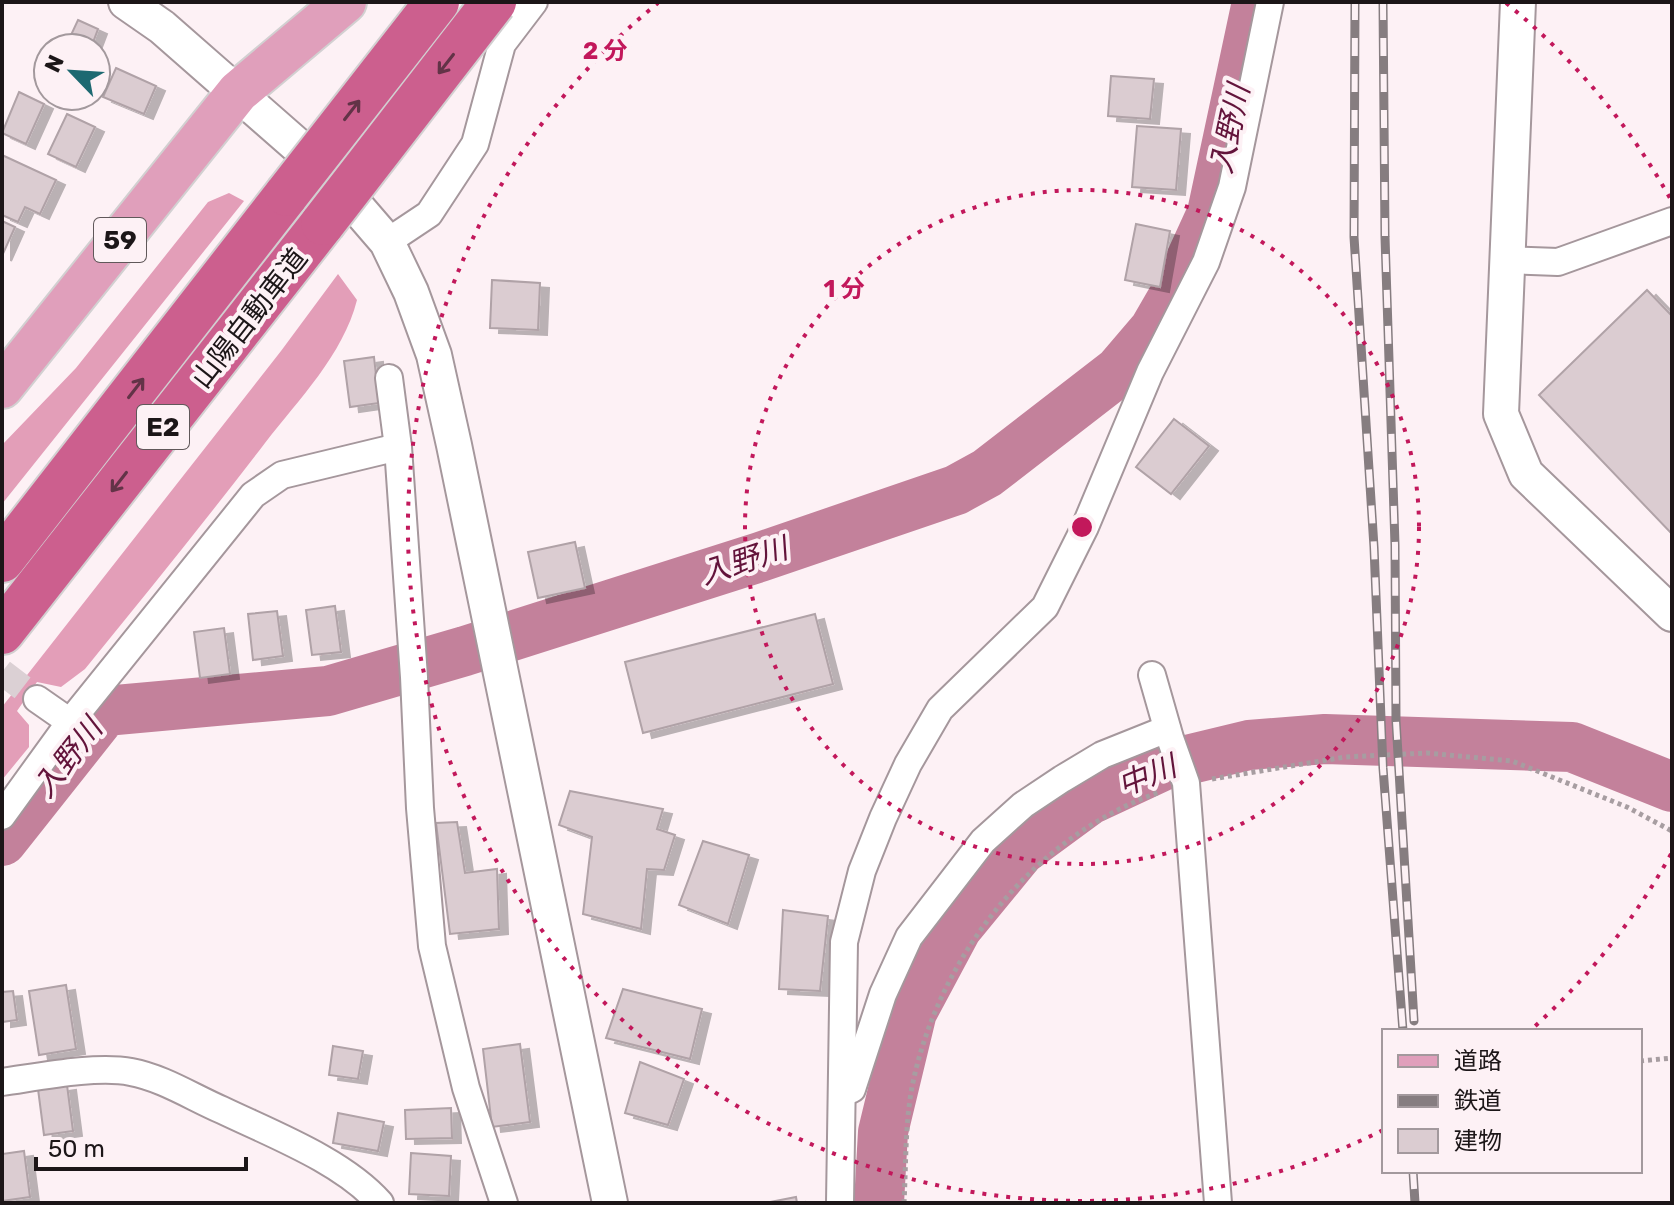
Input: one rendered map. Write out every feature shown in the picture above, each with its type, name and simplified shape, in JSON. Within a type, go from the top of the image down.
[{"type":"highway","name":"山陽自動車道","points":[[2,560],[437,2]]},
{"type":"highway","name":"山陽自動車道","points":[[2,632],[494,2]]},
{"type":"main road","name":"59","points":[[2,387],[238,92],[345,2]]},
{"type":"street","points":[[126,2],[162,27],[324,169],[387,242],[411,292],[434,355],[610,1203]]},
{"type":"street","points":[[387,242],[429,214],[475,144],[502,44],[534,2]]},
{"type":"street","points":[[840,1203],[844,942],[862,871],[908,764],[940,709],[1045,607],[1085,527],[1150,372],[1206,262],[1232,187],[1270,2]]},
{"type":"street","points":[[1518,2],[1501,414],[1526,474],[1672,614]]},
{"type":"street","points":[[1507,260],[1558,262],[1672,221]]},
{"type":"street","points":[[389,378],[398,447],[420,808],[432,946],[466,1088],[504,1203]]},
{"type":"street","points":[[2,816],[70,722],[253,495],[282,475],[398,447]]},
{"type":"street","points":[[1152,675],[1184,778],[1218,1203]]},
{"type":"street","points":[[37,699],[70,722]]},
{"type":"street","points":[[842,1094],[852,1089],[883,994],[909,937],[983,841],[1023,805],[1102,755],[1168,734]]},
{"type":"street","points":[[2,1082],[81,1072],[128,1071],[155,1079],[295,1143],[368,1189],[380,1203]]},
{"type":"path","points":[[904,1203],[912,1090],[923,1042],[945,990],[972,941],[1003,901],[1048,857],[1087,828],[1140,799],[1184,778],[1345,757],[1427,753],[1512,761],[1627,807],[1672,831]]},
{"type":"path","points":[[1642,1061],[1672,1058]]},
{"type":"shaded area","points":[[229,193],[244,201],[2,504],[2,445],[76,368],[208,202]]},
{"type":"shaded area","points":[[338,274],[357,300],[331,358],[85,669],[61,687],[37,682],[17,711],[29,725],[29,747],[2,780],[2,707]]},
{"type":"building","points":[[78,20],[98,29],[97,32],[72,32]]},
{"type":"building","points":[[116,68],[156,86],[144,114],[112,101],[112,77]]},
{"type":"building","points":[[1111,76],[1154,79],[1150,119],[1108,116]]},
{"type":"building","points":[[19,92],[32,98],[32,112],[40,112],[26,144],[2,133]]},
{"type":"building","points":[[67,114],[95,127],[76,167],[48,154]]},
{"type":"building","points":[[1137,126],[1181,129],[1176,190],[1132,187]]},
{"type":"building","points":[[2,155],[56,180],[40,214],[25,207],[18,222],[2,215]]},
{"type":"building","points":[[2,221],[15,227],[2,256]]},
{"type":"building","points":[[1136,224],[1170,231],[1160,287],[1125,280]]},
{"type":"building","points":[[492,280],[540,283],[538,330],[490,328]]},
{"type":"building","points":[[1647,290],[1672,316],[1672,534],[1539,395]]},
{"type":"building","points":[[374,357],[379,403],[350,407],[344,361]]},
{"type":"building","points":[[1174,419],[1209,446],[1171,494],[1136,467]]},
{"type":"building","points":[[575,542],[585,588],[538,598],[528,552]]},
{"type":"building","points":[[335,606],[341,652],[312,655],[306,610]]},
{"type":"building","points":[[277,611],[283,656],[253,660],[248,614]]},
{"type":"building","points":[[815,614],[833,684],[643,733],[625,662]]},
{"type":"building","points":[[224,628],[230,674],[200,678],[194,632]]},
{"type":"building","points":[[570,791],[663,809],[657,829],[675,835],[664,870],[647,869],[641,929],[583,914],[592,837],[559,825]]},
{"type":"building","points":[[457,822],[465,873],[497,869],[499,929],[450,934],[436,823]]},
{"type":"building","points":[[703,841],[749,855],[728,924],[679,905]]},
{"type":"building","points":[[783,910],[828,916],[820,991],[779,989]]},
{"type":"building","points":[[66,985],[76,1049],[39,1055],[29,991]]},
{"type":"building","points":[[623,989],[702,1009],[690,1059],[606,1038]]},
{"type":"building","points":[[13,991],[17,1020],[2,1022],[2,992]]},
{"type":"building","points":[[520,1044],[530,1122],[492,1127],[483,1049]]},
{"type":"building","points":[[333,1046],[363,1051],[358,1079],[329,1075]]},
{"type":"building","points":[[640,1062],[684,1079],[668,1125],[625,1113]]},
{"type":"building","points":[[67,1085],[73,1131],[44,1135],[38,1089]]},
{"type":"building","points":[[451,1108],[452,1138],[406,1139],[405,1110]]},
{"type":"building","points":[[338,1113],[384,1122],[378,1151],[333,1143]]},
{"type":"building","points":[[24,1151],[30,1197],[2,1201],[2,1154]]},
{"type":"building","points":[[411,1153],[451,1156],[449,1196],[409,1194]]},
{"type":"building","points":[[796,1197],[797,1203],[765,1203]]},
{"type":"waterway","name":"入野川","points":[[2,841],[105,711],[328,691],[760,557],[956,490],[987,473],[1119,371],[1154,330],[1176,292],[1212,213],[1257,2]]},
{"type":"waterway","name":"中川","points":[[879,1203],[883,1132],[912,1012],[957,928],[1021,850],[1089,800],[1162,766],[1249,745],[1325,739],[1572,747],[1672,787]]},
{"type":"tunnel","points":[[2,672],[37,699]]},
{"type":"railway","points":[[1355,2],[1354,237],[1374,547],[1383,768],[1403,1029]]},
{"type":"railway","points":[[1383,2],[1396,721],[1414,1021]]},
{"type":"railway","points":[[1413,1173],[1415,1203]]}]
